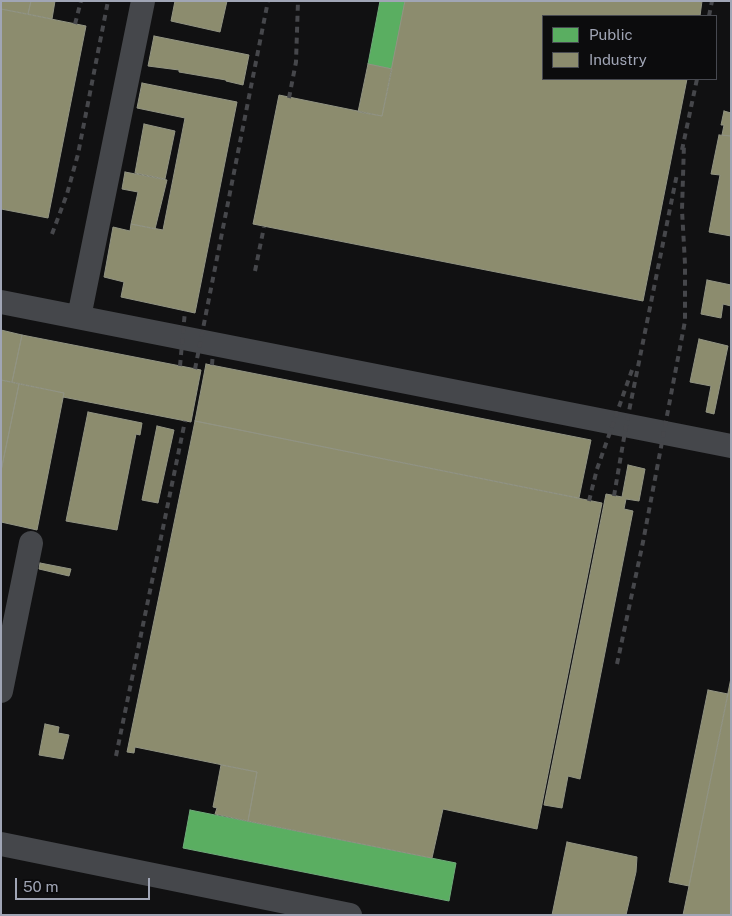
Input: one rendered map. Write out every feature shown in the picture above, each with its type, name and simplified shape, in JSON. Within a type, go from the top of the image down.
[{"type":"lane","points":[[79,317],[143,1]]},
{"type":"lane","points":[[1,302],[731,446]]},
{"type":"lane","points":[[1,691],[31,543]]},
{"type":"lane","points":[[1,844],[350,915]]},
{"type":"building: Public","points":[[380,1],[405,1],[392,69],[368,64]]},
{"type":"building: Public","points":[[190,810],[456,863],[449,901],[183,848]]},
{"type":"building: Industry","points":[[1,1],[31,1],[28,14],[1,9]]},
{"type":"building: Industry","points":[[31,1],[55,1],[52,19],[28,14]]},
{"type":"building: Industry","points":[[175,1],[227,1],[220,32],[171,21]]},
{"type":"building: Industry","points":[[405,1],[702,1],[700,15],[542,15],[542,80],[687,80],[643,301],[253,224],[279,95],[382,116]]},
{"type":"building: Industry","points":[[1,9],[86,26],[48,218],[1,209]]},
{"type":"building: Industry","points":[[154,36],[249,55],[243,85],[226,80],[179,72],[179,70],[148,66]]},
{"type":"building: Industry","points":[[368,64],[392,69],[382,116],[358,112]]},
{"type":"building: Industry","points":[[142,83],[237,102],[195,313],[121,297],[124,282],[104,277],[113,227],[130,231],[131,224],[163,230],[185,118],[137,108]]},
{"type":"building: Industry","points":[[724,111],[731,113],[731,136],[722,135],[724,125],[721,125]]},
{"type":"building: Industry","points":[[144,124],[175,131],[165,179],[135,173]]},
{"type":"building: Industry","points":[[719,135],[731,136],[731,236],[709,232],[720,175],[711,174]]},
{"type":"building: Industry","points":[[125,172],[167,180],[155,229],[131,224],[138,192],[122,189]]},
{"type":"building: Industry","points":[[707,280],[731,285],[731,306],[723,304],[721,318],[701,314]]},
{"type":"building: Industry","points":[[1,330],[22,335],[12,382],[1,380]]},
{"type":"building: Industry","points":[[22,335],[201,370],[191,422],[63,397],[64,393],[12,382]]},
{"type":"building: Industry","points":[[699,339],[728,346],[714,414],[706,412],[711,386],[690,382]]},
{"type":"building: Industry","points":[[206,364],[591,440],[579,498],[195,421]]},
{"type":"building: Industry","points":[[1,380],[19,384],[1,471]]},
{"type":"building: Industry","points":[[19,384],[64,393],[37,530],[1,522],[1,471]]},
{"type":"building: Industry","points":[[88,412],[142,423],[140,435],[136,434],[117,530],[66,521]]},
{"type":"building: Industry","points":[[195,421],[602,503],[537,829],[443,809],[432,858],[248,821],[257,772],[135,747],[134,753],[127,752]]},
{"type":"building: Industry","points":[[157,426],[174,430],[158,503],[142,500]]},
{"type":"building: Industry","points":[[628,465],[645,469],[639,501],[626,499],[624,509],[633,511],[580,779],[568,776],[562,808],[544,805],[606,494],[622,497]]},
{"type":"building: Industry","points":[[40,563],[71,569],[69,576],[39,569]]},
{"type":"building: Industry","points":[[731,678],[731,915],[683,915],[689,886]]},
{"type":"building: Industry","points":[[708,690],[728,694],[689,886],[669,882]]},
{"type":"building: Industry","points":[[45,724],[59,727],[58,733],[69,735],[63,759],[39,755]]},
{"type":"building: Industry","points":[[221,765],[257,772],[248,821],[215,814],[217,808],[213,807]]},
{"type":"building: Industry","points":[[567,842],[637,857],[636,872],[626,915],[552,915]]},
{"type":"railway","points":[[75,24],[81,1]]},
{"type":"railway","points":[[52,234],[67,194],[78,154],[108,1]]},
{"type":"railway","points":[[195,369],[268,1]]},
{"type":"railway","points":[[289,98],[296,62],[298,1]]},
{"type":"railway","points":[[709,15],[712,1]]},
{"type":"railway","points":[[682,150],[697,80]]},
{"type":"railway","points":[[617,664],[643,542],[685,321],[685,264],[682,210],[684,144]]},
{"type":"railway","points":[[614,496],[626,426],[677,174]]},
{"type":"railway","points":[[255,271],[264,227]]},
{"type":"railway","points":[[180,366],[185,311]]},
{"type":"railway","points":[[212,365],[213,352]]},
{"type":"railway","points":[[589,501],[597,469],[632,370]]},
{"type":"railway","points":[[116,756],[185,421]]}]
